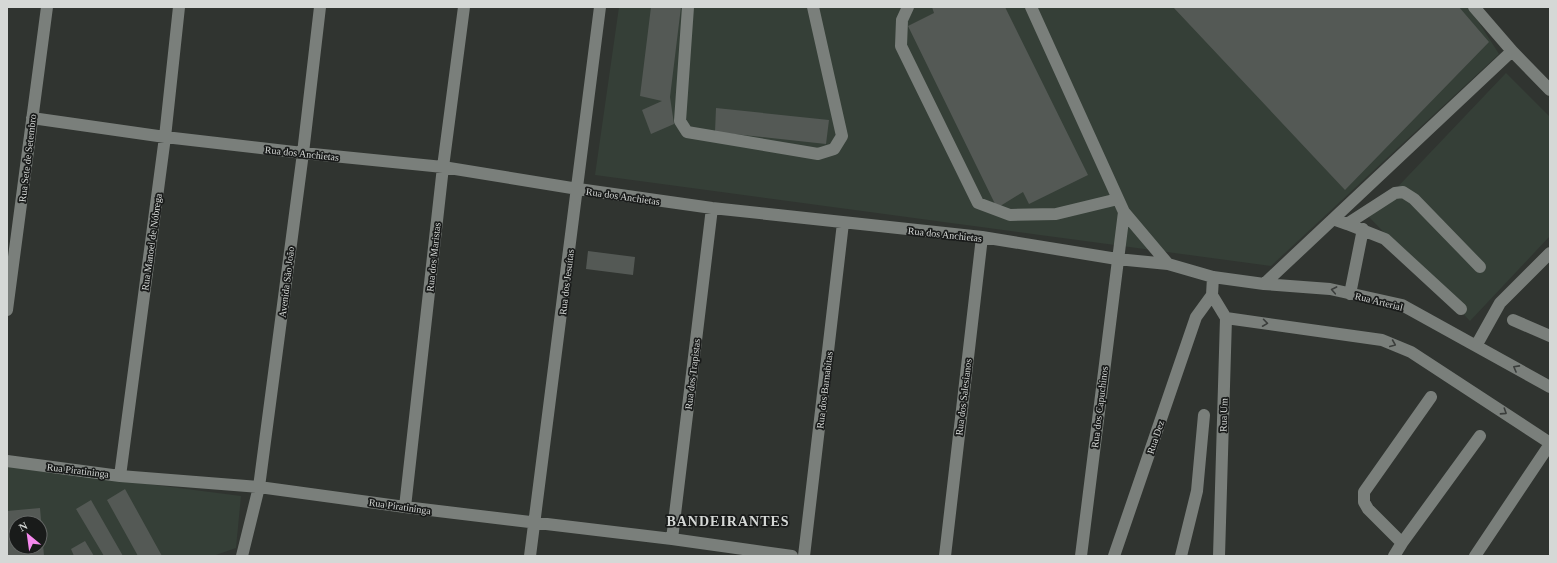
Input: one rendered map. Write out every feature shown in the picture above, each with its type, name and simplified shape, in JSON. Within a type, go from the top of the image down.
[{"type":"street","name":"Rua Sete de Setembro","points":[[7,310],[47,7]]},
{"type":"street","name":"Rua Manoel de Nóbrega","points":[[120,476],[164,136],[179,7]]},
{"type":"street","name":"Avenida São João","points":[[242,556],[259,487],[303,153],[320,7]]},
{"type":"street","name":"Rua dos Maristas","points":[[405,507],[443,167],[464,7]]},
{"type":"street","name":"Rua dos Jesuítas","points":[[530,556],[600,7]]},
{"type":"street","points":[[688,7],[680,121],[687,132],[818,154],[834,149],[842,136],[813,7]]},
{"type":"street","points":[[908,7],[902,20],[901,46],[978,203],[1010,215],[1056,214],[1118,199]]},
{"type":"street","points":[[1031,7],[1124,212],[1168,264]]},
{"type":"street","points":[[1474,7],[1512,51],[1550,90]]},
{"type":"street","points":[[1264,284],[1512,51]]},
{"type":"street","name":"Rua dos Anchietas","points":[[32,118],[303,153],[443,167],[578,189],[712,208],[982,237],[1117,259],[1168,264],[1213,277]]},
{"type":"street","points":[[1347,224],[1394,193],[1403,192],[1414,199],[1480,267]]},
{"type":"street","name":"Rua dos Trapistas","points":[[672,539],[712,208]]},
{"type":"street","name":"Rua dos Capuchinos","points":[[1081,556],[1124,212]]},
{"type":"street","points":[[1333,219],[1363,229],[1385,239],[1461,309]]},
{"type":"street","name":"Rua dos Barnabitas","points":[[804,556],[843,223]]},
{"type":"street","points":[[1350,294],[1363,229]]},
{"type":"street","name":"Rua dos Salesianos","points":[[944,556],[982,237]]},
{"type":"street","points":[[1476,346],[1500,304],[1550,253]]},
{"type":"street","points":[[1213,277],[1212,294],[1226,318],[1382,340],[1411,352],[1550,443],[1475,556]]},
{"type":"street","name":"Rua Arterial","points":[[1213,277],[1264,284],[1330,289],[1402,305],[1550,387]]},
{"type":"street","name":"Rua Dez","points":[[1114,556],[1196,317],[1212,294]]},
{"type":"street","name":"Rua Um","points":[[1219,556],[1226,318]]},
{"type":"street","points":[[1513,320],[1550,336]]},
{"type":"street","points":[[1402,543],[1368,509],[1364,502],[1364,492],[1431,396]]},
{"type":"street","points":[[1181,556],[1197,491],[1204,415]]},
{"type":"street","points":[[1394,556],[1480,436]]},
{"type":"street","name":"Rua Piratininga","points":[[7,461],[120,476],[259,487],[405,507],[672,539],[792,556]]},
{"type":"shaded area","points":[[619,7],[1469,7],[1499,54],[1271,266],[595,175]]},
{"type":"shaded area","points":[[1506,73],[1550,117],[1550,236],[1470,321],[1369,217]]},
{"type":"shaded area","points":[[7,466],[241,496],[236,548],[213,556],[7,556]]},
{"type":"building","points":[[651,7],[681,7],[670,97],[674,124],[651,134],[642,110],[662,101],[640,96]]},
{"type":"building","points":[[932,7],[1005,7],[1088,175],[1029,204],[1023,192],[997,208],[908,26],[934,13]]},
{"type":"building","points":[[1173,7],[1459,7],[1489,42],[1345,190]]},
{"type":"building","points":[[716,108],[829,120],[826,144],[715,132]]},
{"type":"building","points":[[588,251],[635,257],[633,275],[586,269]]},
{"type":"building","points":[[125,489],[162,556],[138,556],[107,500]]},
{"type":"building","points":[[91,500],[123,556],[104,556],[76,509]]},
{"type":"building","points":[[40,508],[41,515],[8,515],[8,555],[44,556],[7,556],[7,511]]},
{"type":"building","points":[[85,541],[94,556],[74,556],[71,549]]},
{"type":"district","name":"BANDEIRANTES","points":[[728,521]]}]
